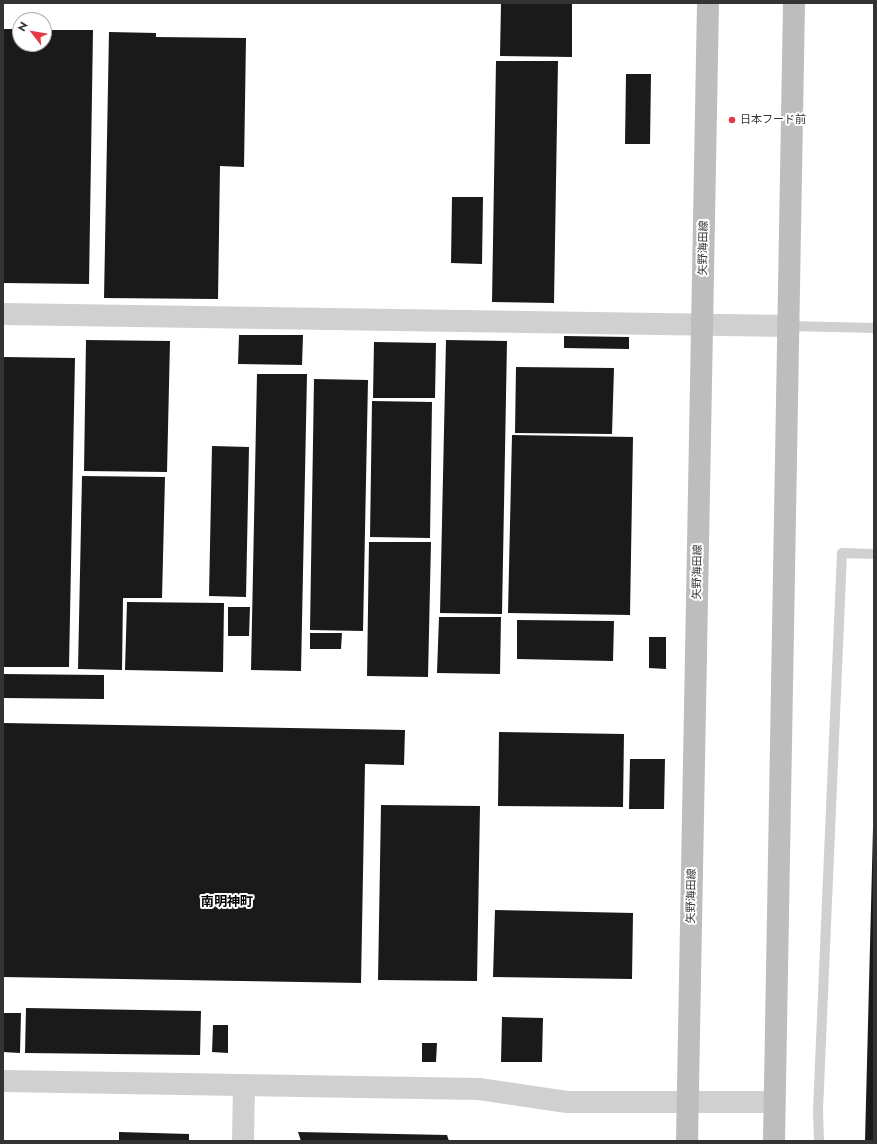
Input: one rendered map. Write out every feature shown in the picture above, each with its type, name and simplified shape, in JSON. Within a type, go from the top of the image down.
[{"type":"main road","name":"矢野海田線","points":[[687,1141],[689,1102],[708,3]]},
{"type":"main road","points":[[774,1141],[794,3]]},
{"type":"street","points":[[3,314],[789,326]]},
{"type":"street","points":[[3,1081],[479,1089],[567,1102],[774,1102]]},
{"type":"street","points":[[243,1141],[244,1085]]},
{"type":"lane","points":[[789,326],[874,328]]},
{"type":"lane","points":[[819,1141],[819,1094],[842,554],[874,554]]},
{"type":"building","points":[[501,3],[572,3],[572,57],[500,56]]},
{"type":"building","points":[[3,29],[12,29],[12,52],[52,52],[52,30],[93,30],[89,284],[3,283]]},
{"type":"building","points":[[109,32],[156,33],[156,37],[246,38],[244,167],[220,166],[218,299],[104,298]]},
{"type":"building","points":[[496,61],[558,61],[554,303],[492,302]]},
{"type":"building","points":[[626,74],[651,74],[650,144],[625,144]]},
{"type":"building","points":[[452,197],[483,197],[482,264],[451,263]]},
{"type":"building","points":[[239,335],[303,335],[302,365],[238,364]]},
{"type":"building","points":[[564,336],[629,337],[629,349],[564,348]]},
{"type":"building","points":[[86,340],[170,341],[167,472],[84,471]]},
{"type":"building","points":[[446,340],[507,341],[502,614],[440,613]]},
{"type":"building","points":[[374,342],[436,343],[435,398],[373,398]]},
{"type":"building","points":[[3,357],[75,358],[69,667],[3,667]]},
{"type":"building","points":[[516,367],[614,368],[612,434],[515,433]]},
{"type":"building","points":[[257,374],[307,374],[301,671],[251,670]]},
{"type":"building","points":[[314,379],[368,380],[363,631],[310,630]]},
{"type":"building","points":[[372,401],[432,402],[430,538],[370,537]]},
{"type":"building","points":[[512,435],[633,437],[630,615],[508,613]]},
{"type":"building","points":[[212,446],[249,447],[246,597],[209,596]]},
{"type":"building","points":[[82,476],[165,477],[162,598],[123,598],[122,670],[78,669]]},
{"type":"building","points":[[369,542],[431,542],[428,677],[367,676]]},
{"type":"building","points":[[127,602],[224,603],[223,672],[125,670]]},
{"type":"building","points":[[228,607],[250,607],[249,636],[228,636]]},
{"type":"building","points":[[439,617],[501,617],[500,674],[437,673]]},
{"type":"building","points":[[517,620],[614,621],[613,661],[517,659]]},
{"type":"building","points":[[310,633],[342,633],[341,649],[310,649]]},
{"type":"building","points":[[649,637],[666,637],[666,669],[649,668]]},
{"type":"building","points":[[3,674],[104,675],[104,699],[3,698]]},
{"type":"building","points":[[3,723],[405,730],[404,765],[365,764],[361,983],[3,977]]},
{"type":"building","points":[[499,732],[624,734],[623,807],[498,806]]},
{"type":"building","points":[[630,759],[665,759],[664,809],[629,809]]},
{"type":"building","points":[[381,805],[480,806],[477,981],[378,980]]},
{"type":"building","points":[[873,828],[874,1141],[865,1141]]},
{"type":"building","points":[[495,910],[633,913],[632,979],[493,977]]},
{"type":"building","points":[[26,1008],[201,1011],[200,1055],[25,1053]]},
{"type":"building","points":[[3,1013],[21,1013],[20,1053],[3,1052]]},
{"type":"building","points":[[502,1017],[543,1018],[542,1062],[501,1062]]},
{"type":"building","points":[[213,1025],[228,1025],[228,1053],[212,1052]]},
{"type":"building","points":[[422,1043],[437,1043],[436,1062],[422,1062]]},
{"type":"building","points":[[119,1132],[189,1134],[189,1141],[119,1141]]},
{"type":"building","points":[[298,1132],[447,1135],[449,1141],[301,1141]]},
{"type":"place","name":"日本フード前","points":[[732,120]]},
{"type":"district","name":"南明神町","points":[[227,903]]}]
